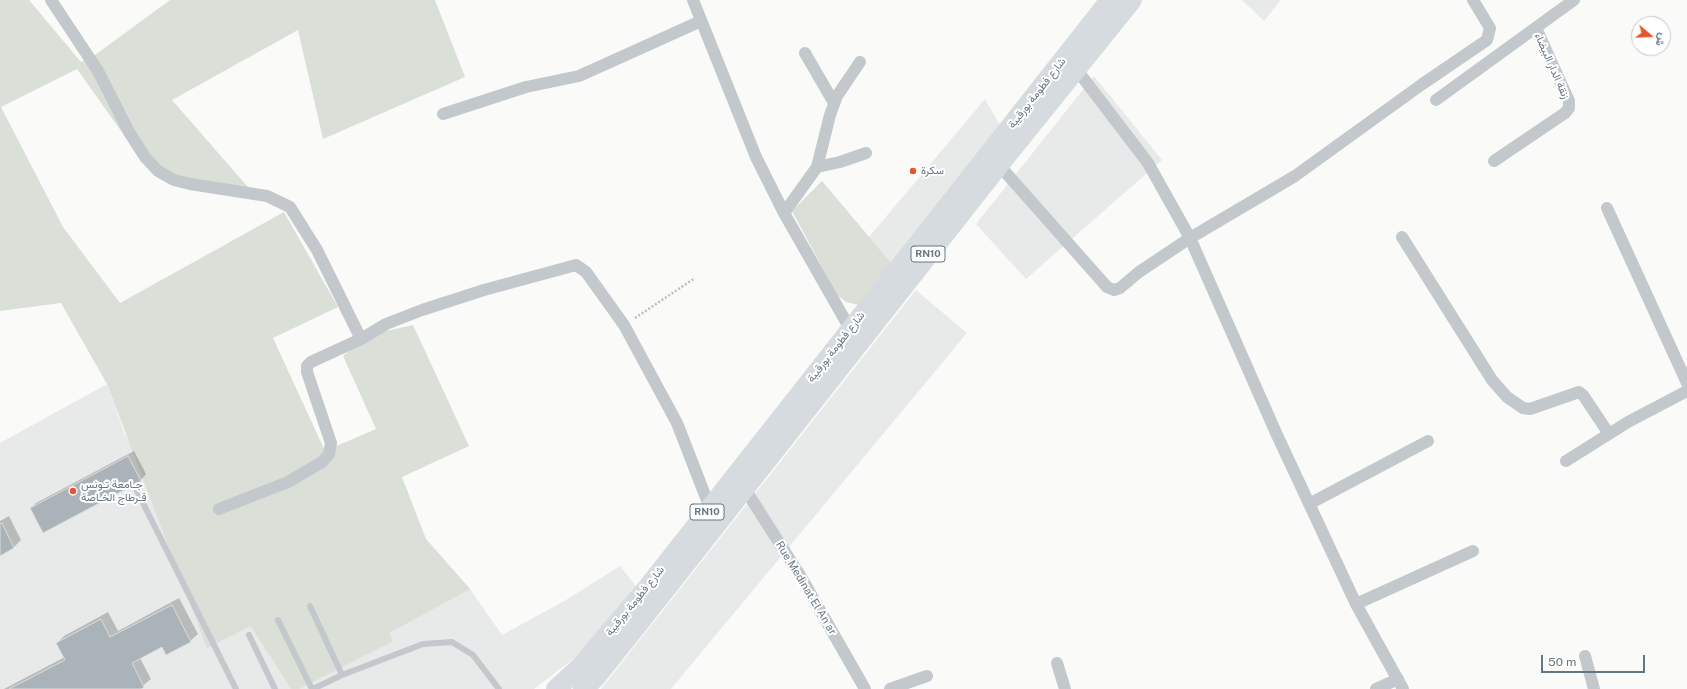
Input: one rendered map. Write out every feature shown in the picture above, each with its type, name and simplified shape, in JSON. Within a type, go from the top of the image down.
[{"type":"main road","name":"شارع فطومة بورقيبة","points":[[583,689],[605,665],[745,489],[854,336],[1110,0]]},
{"type":"main road","name":"شارع فطومة بورقيبة","points":[[556,689],[581,666],[648,587],[710,508],[999,165],[1132,0]]},
{"type":"street","points":[[51,0],[98,71],[129,132],[145,157],[158,171],[170,178],[190,184],[267,196],[290,208],[317,250],[361,339]]},
{"type":"street","points":[[693,0],[756,157],[784,213],[854,336]]},
{"type":"street","points":[[999,165],[1107,287],[1114,290],[1120,288],[1139,272],[1190,238],[1295,176],[1421,85],[1487,40],[1490,28],[1473,0]]},
{"type":"street","name":"زنقة الدار البيضاء","points":[[1436,100],[1574,0]]},
{"type":"street","points":[[443,114],[526,86],[579,76],[701,21]]},
{"type":"street","name":"زنقة الدار البيضاء","points":[[1494,161],[1565,113],[1569,108],[1569,101],[1536,28]]},
{"type":"street","points":[[805,53],[834,103]]},
{"type":"street","points":[[784,213],[817,167],[834,103],[843,86],[860,62]]},
{"type":"street","points":[[1077,70],[1148,163],[1190,238],[1309,504],[1356,604],[1401,684],[1376,689]]},
{"type":"street","points":[[817,167],[840,162],[866,153]]},
{"type":"street","points":[[1607,208],[1687,383]]},
{"type":"street","points":[[1402,237],[1492,380],[1507,397],[1523,408],[1530,409],[1579,392],[1583,395],[1609,434]]},
{"type":"street","points":[[219,509],[288,482],[322,462],[329,454],[331,443],[307,372],[307,366],[361,339],[386,324],[422,310],[484,290],[576,266],[586,272],[624,325],[676,423],[710,508]]},
{"type":"street","points":[[1566,461],[1609,434],[1687,391]]},
{"type":"street","points":[[1309,504],[1428,441]]},
{"type":"street","name":"Rue Medinat El An ar","points":[[745,489],[801,577],[865,689]]},
{"type":"street","points":[[1356,604],[1473,551]]},
{"type":"street","points":[[1585,656],[1594,689]]},
{"type":"street","points":[[1057,664],[1065,689]]},
{"type":"street","points":[[890,689],[927,676]]},
{"type":"lane","points":[[138,491],[236,689]]},
{"type":"lane","points":[[310,606],[342,675]]},
{"type":"lane","points":[[278,620],[312,689],[342,675],[423,644],[452,642],[473,655],[499,689]]},
{"type":"lane","points":[[249,635],[275,689]]},
{"type":"path","points":[[624,325],[695,278]]},
{"type":"shaded area","points":[[0,0],[29,0],[81,62],[95,55],[170,0],[435,0],[465,77],[323,139],[298,30],[172,100],[254,194],[161,178],[136,152],[77,69],[1,107],[63,227],[120,303],[284,212],[338,307],[273,338],[325,451],[376,429],[343,356],[369,335],[413,325],[469,446],[402,477],[426,539],[470,589],[389,633],[393,641],[299,689],[291,689],[251,626],[207,648],[107,384],[61,303],[0,311]]},
{"type":"shaded area","points":[[1242,0],[1281,0],[1264,21]]},
{"type":"shaded area","points":[[1094,76],[1162,160],[1026,279],[976,224]]},
{"type":"shaded area","points":[[985,99],[1001,127],[892,264],[869,237]]},
{"type":"shaded area","points":[[822,181],[892,264],[859,305],[846,302],[837,295],[792,211]]},
{"type":"shaded area","points":[[916,290],[967,333],[671,689],[601,689]]},
{"type":"shaded area","name":"جـامعة تـونس قـرطاج الخـاصة","points":[[107,384],[125,435],[251,625],[426,539],[470,589],[502,635],[566,600],[620,566],[636,586],[581,653],[534,689],[0,689],[0,443]]},
{"type":"building","points":[[128,456],[141,481],[43,533],[30,508]]},
{"type":"building","points":[[2,523],[14,548],[0,556],[0,524]]},
{"type":"building","points":[[172,605],[191,642],[166,655],[162,647],[132,663],[144,687],[141,689],[9,689],[65,660],[56,643],[101,619],[110,637]]},
{"type":"place","name":"سكرة","points":[[913,171]]},
{"type":"place","name":"جـامعة تـونس قـرطاج الخـاصة","points":[[73,491]]}]
